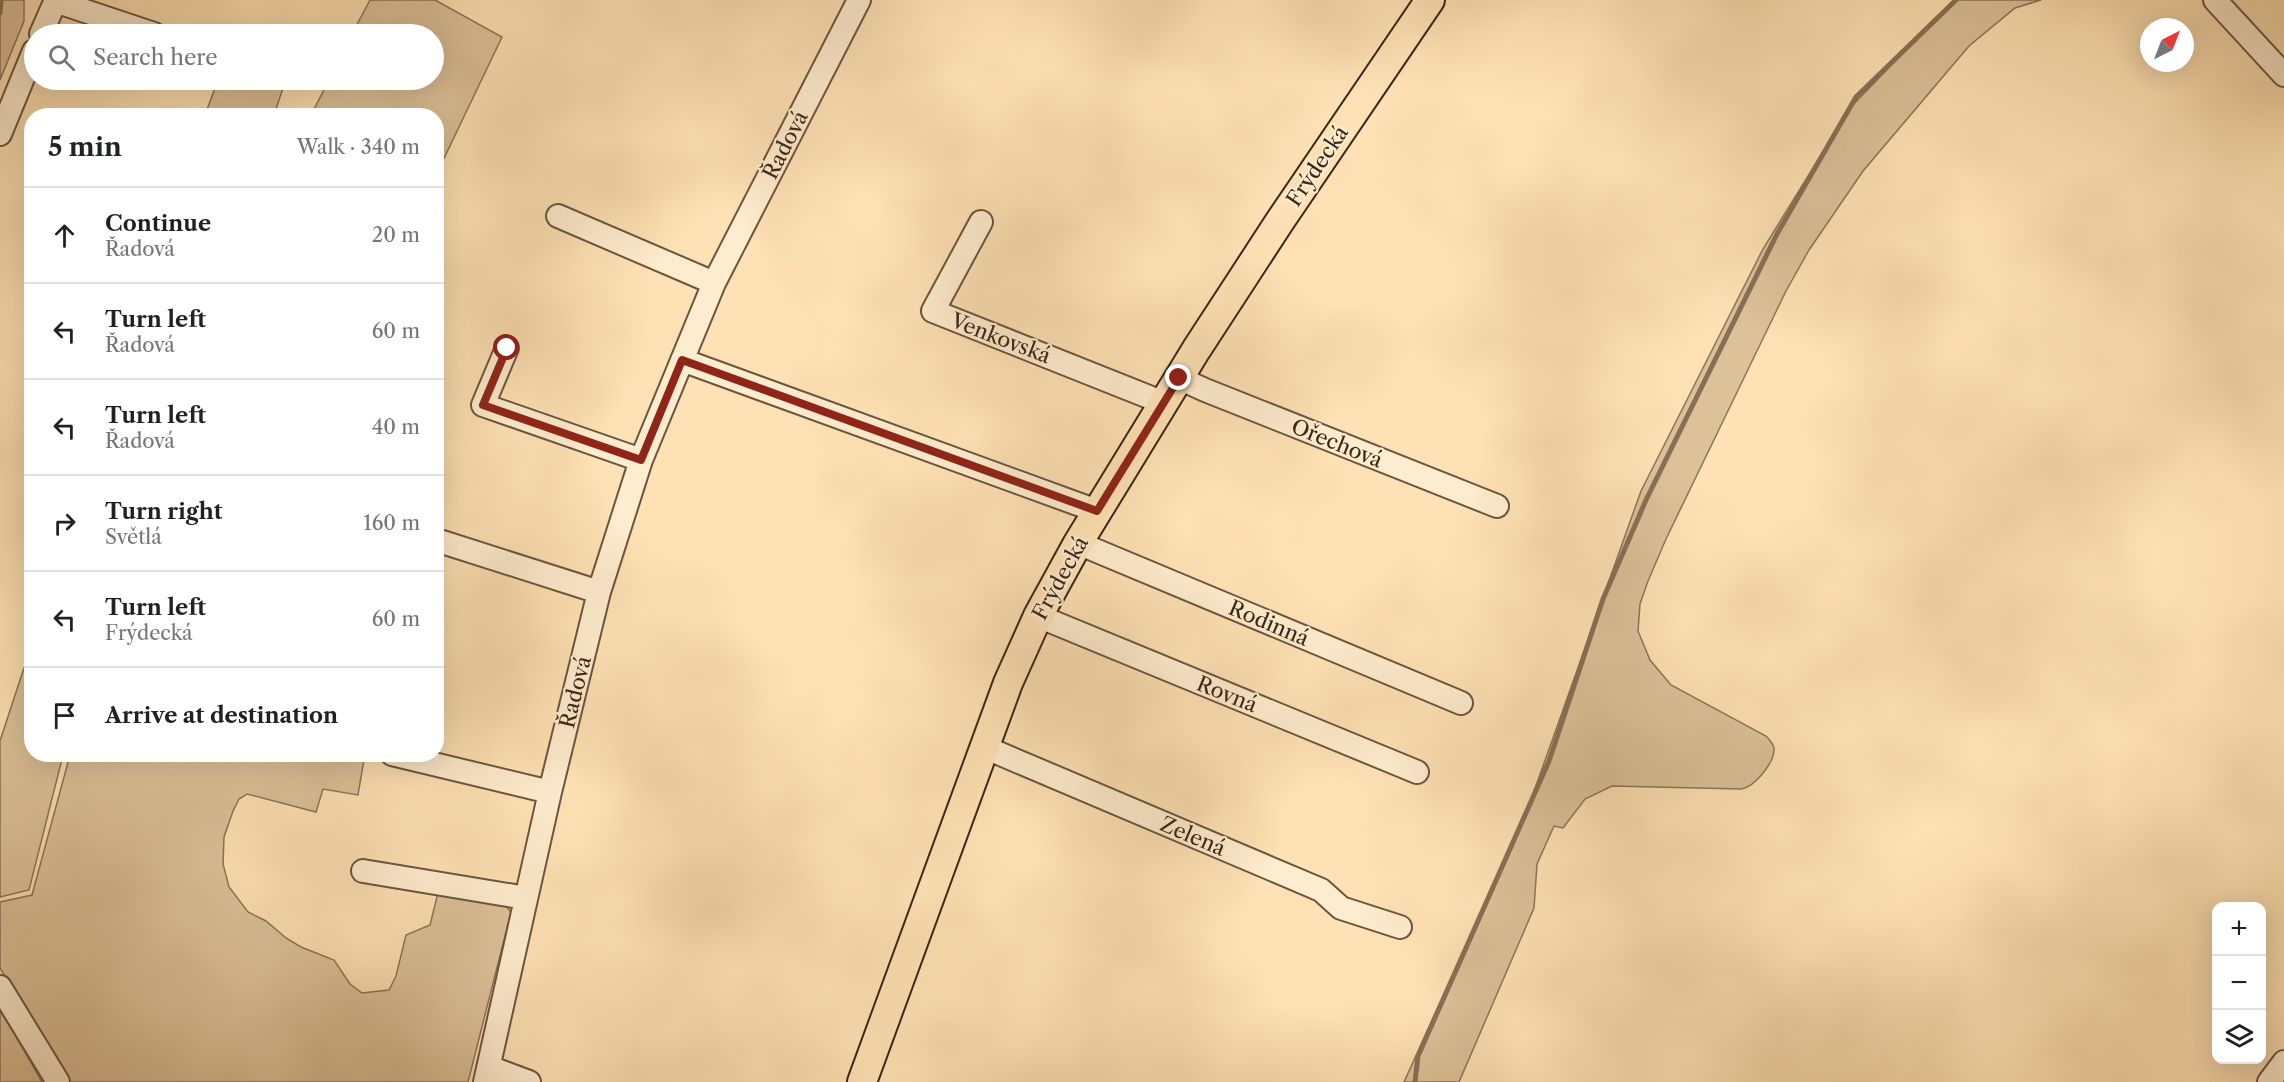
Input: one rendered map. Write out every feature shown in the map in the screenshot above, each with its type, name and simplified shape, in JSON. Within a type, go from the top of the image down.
[{"type":"main road","name":"Frýdecká","points":[[862,1082],[1008,683],[1038,616],[1078,543],[1179,378],[1269,237],[1430,0]]},
{"type":"street","points":[[2215,0],[2284,75]]},
{"type":"street","points":[[46,24],[56,1],[124,24]]},
{"type":"street","name":"Řadová","points":[[487,1074],[550,792],[599,592],[641,460],[714,283],[853,2]]},
{"type":"street","points":[[0,134],[24,75]]},
{"type":"street","points":[[558,216],[714,283]]},
{"type":"street","name":"Venkovská","points":[[981,222],[933,311],[1164,403]]},
{"type":"street","points":[[507,348],[483,405],[641,460]]},
{"type":"street","points":[[682,360],[1097,511]]},
{"type":"street","name":"Ořechová","points":[[1179,378],[1497,506]]},
{"type":"street","points":[[444,543],[599,592]]},
{"type":"street","name":"Rodinná","points":[[1078,543],[1461,703]]},
{"type":"street","name":"Rovná","points":[[1038,616],[1417,772]]},
{"type":"street","name":"Zelená","points":[[984,747],[1322,891],[1341,908],[1400,927]]},
{"type":"street","points":[[425,762],[550,792]]},
{"type":"street","points":[[363,871],[526,898]]},
{"type":"street","points":[[0,987],[58,1082]]},
{"type":"street","points":[[2269,1082],[2284,1062]]},
{"type":"street","points":[[487,1074],[529,1082]]},
{"type":"shaded area","points":[[0,0],[24,0],[24,21],[0,80]]},
{"type":"shaded area","points":[[370,0],[435,0],[502,37],[444,158],[444,108],[315,108],[324,90],[444,90],[444,24],[357,24]]},
{"type":"shaded area","points":[[1954,0],[2041,0],[2015,8],[1969,46],[1863,171],[1809,250],[1786,291],[1666,539],[1640,604],[1638,631],[1650,660],[1671,685],[1766,736],[1774,748],[1768,767],[1752,784],[1741,789],[1612,786],[1585,799],[1563,828],[1554,826],[1537,864],[1534,908],[1459,1082],[1404,1082],[1527,811],[1641,491],[1763,249],[1850,108]]},
{"type":"shaded area","points":[[214,90],[282,90],[276,108],[208,108]]},
{"type":"shaded area","points":[[24,668],[24,762],[61,762],[29,890],[0,897],[0,741]]},
{"type":"shaded area","points":[[68,762],[364,762],[358,795],[323,789],[316,812],[247,794],[239,799],[224,837],[223,864],[229,887],[248,912],[266,921],[301,947],[334,960],[350,984],[362,993],[389,990],[396,976],[406,935],[430,925],[438,893],[503,903],[511,912],[468,1082],[67,1082],[0,968],[0,902],[32,895]]},
{"type":"shaded area","points":[[0,1008],[42,1082],[0,1082]]},
{"type":"waterway","points":[[0,13],[1,0]]},
{"type":"waterway","points":[[1415,1082],[1418,1056],[1549,761],[1603,599],[1646,500],[1777,234],[1856,97],[1956,0]]},
{"type":"route","points":[[507,348],[483,405],[641,460],[682,360],[1097,511],[1179,378]]}]
